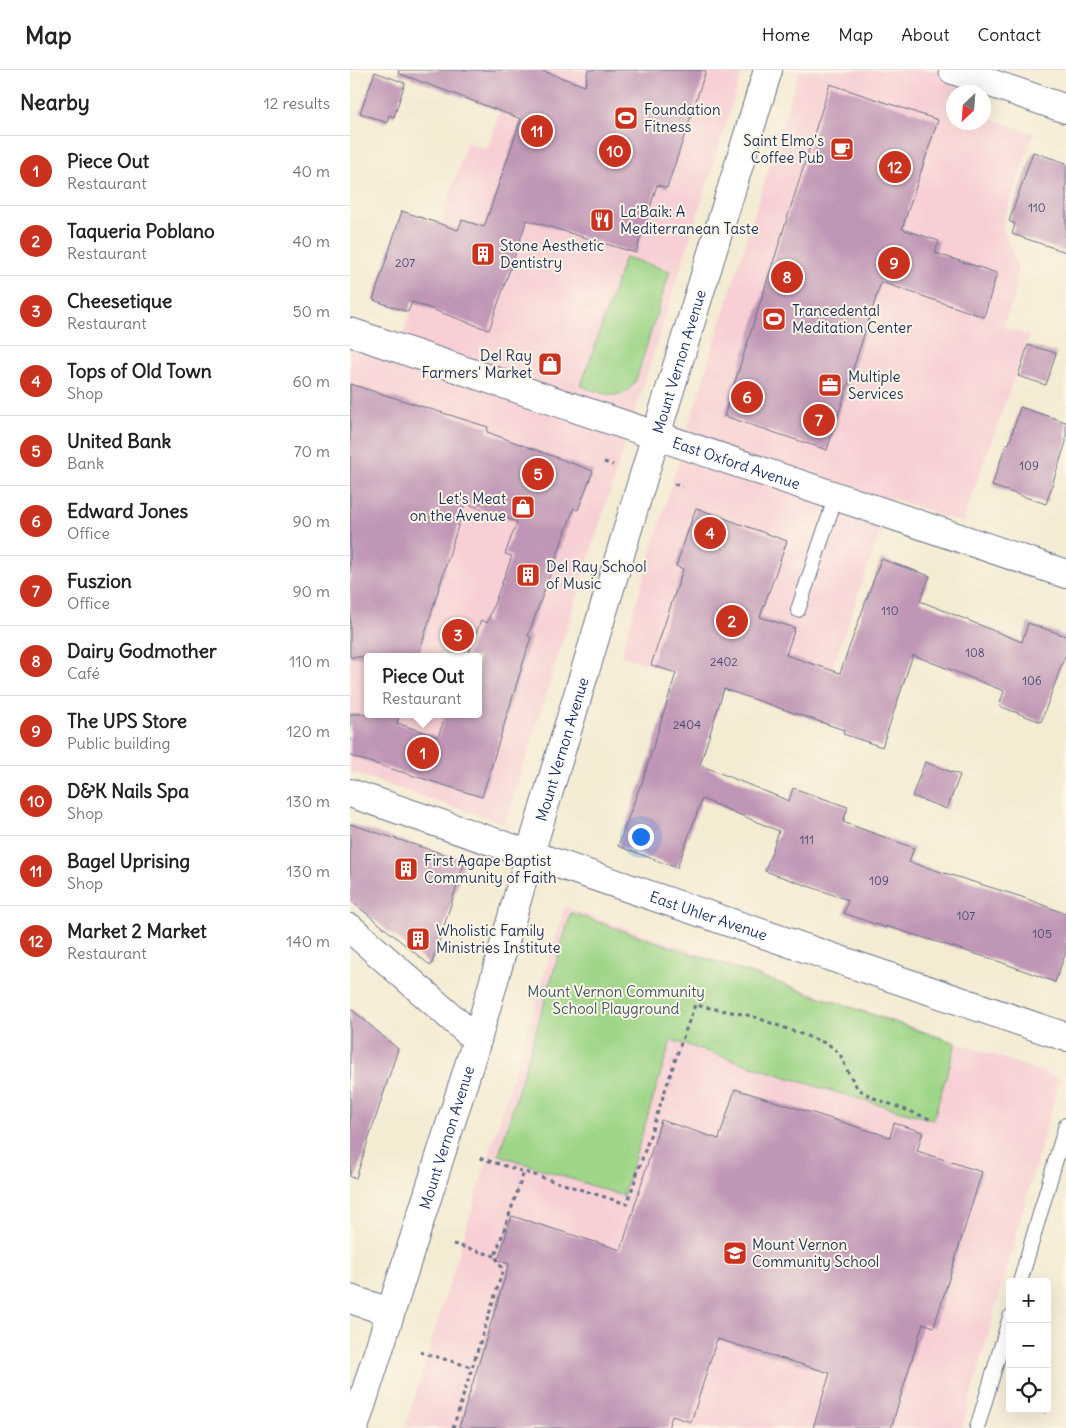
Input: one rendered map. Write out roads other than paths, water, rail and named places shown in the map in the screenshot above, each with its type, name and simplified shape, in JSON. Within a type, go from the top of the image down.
[{"type":"street","name":"Mount Vernon Avenue","points":[[354,1428],[477,1040],[530,854],[768,70]]},
{"type":"street","points":[[954,70],[1066,109]]},
{"type":"street","name":"East Oxford Avenue","points":[[350,332],[1066,574]]},
{"type":"street","name":"East Uhler Avenue","points":[[350,793],[1066,1037]]},
{"type":"street","points":[[350,928],[477,1040]]},
{"type":"street","points":[[350,1299],[390,1312]]},
{"type":"lane","points":[[798,610],[836,496]]},
{"type":"lane","points":[[1021,1278],[1066,1125]]},
{"type":"lane","points":[[977,1428],[1008,1323]]},
{"type":"place","name":"Foundation Fitness","points":[[626,118]]},
{"type":"place","name":"Bagel Uprising","points":[[537,131]]},
{"type":"place","name":"Saint Elmo's Coffee Pub","points":[[842,149]]},
{"type":"place","name":"D&K Nails Spa","points":[[615,151]]},
{"type":"place","name":"Market 2 Market","points":[[895,167]]},
{"type":"place","name":"La'Baik: A Mediterranean Taste","points":[[602,220]]},
{"type":"place","name":"Stone Aesthetic Dentistry","points":[[483,254]]},
{"type":"place","name":"The UPS Store","points":[[894,263]]},
{"type":"place","name":"Dairy Godmother","points":[[787,277]]},
{"type":"place","name":"Trancedental Meditation Center","points":[[774,319]]},
{"type":"place","name":"Del Ray Farmers' Market","points":[[550,364]]},
{"type":"place","name":"Multiple Services","points":[[830,385]]},
{"type":"place","name":"Edward Jones","points":[[747,397]]},
{"type":"place","name":"Fuszion","points":[[819,420]]},
{"type":"place","name":"United Bank","points":[[538,474]]},
{"type":"place","name":"Let's Meat on the Avenue","points":[[523,507]]},
{"type":"place","name":"Tops of Old Town","points":[[710,533]]},
{"type":"place","name":"Del Ray School of Music","points":[[528,575]]},
{"type":"place","name":"Taqueria Poblano","points":[[732,621]]},
{"type":"place","name":"Cheesetique","points":[[458,635]]},
{"type":"place","name":"Piece Out","points":[[423,753]]},
{"type":"place","name":"First Agape Baptist Community of Faith","points":[[406,869]]},
{"type":"place","name":"Wholistic Family Ministries Institute","points":[[418,939]]},
{"type":"place","name":"Mount Vernon Community School","points":[[735,1253]]},
{"type":"park label","name":"Mount Vernon Community School Playground","points":[[616,1000]]}]
